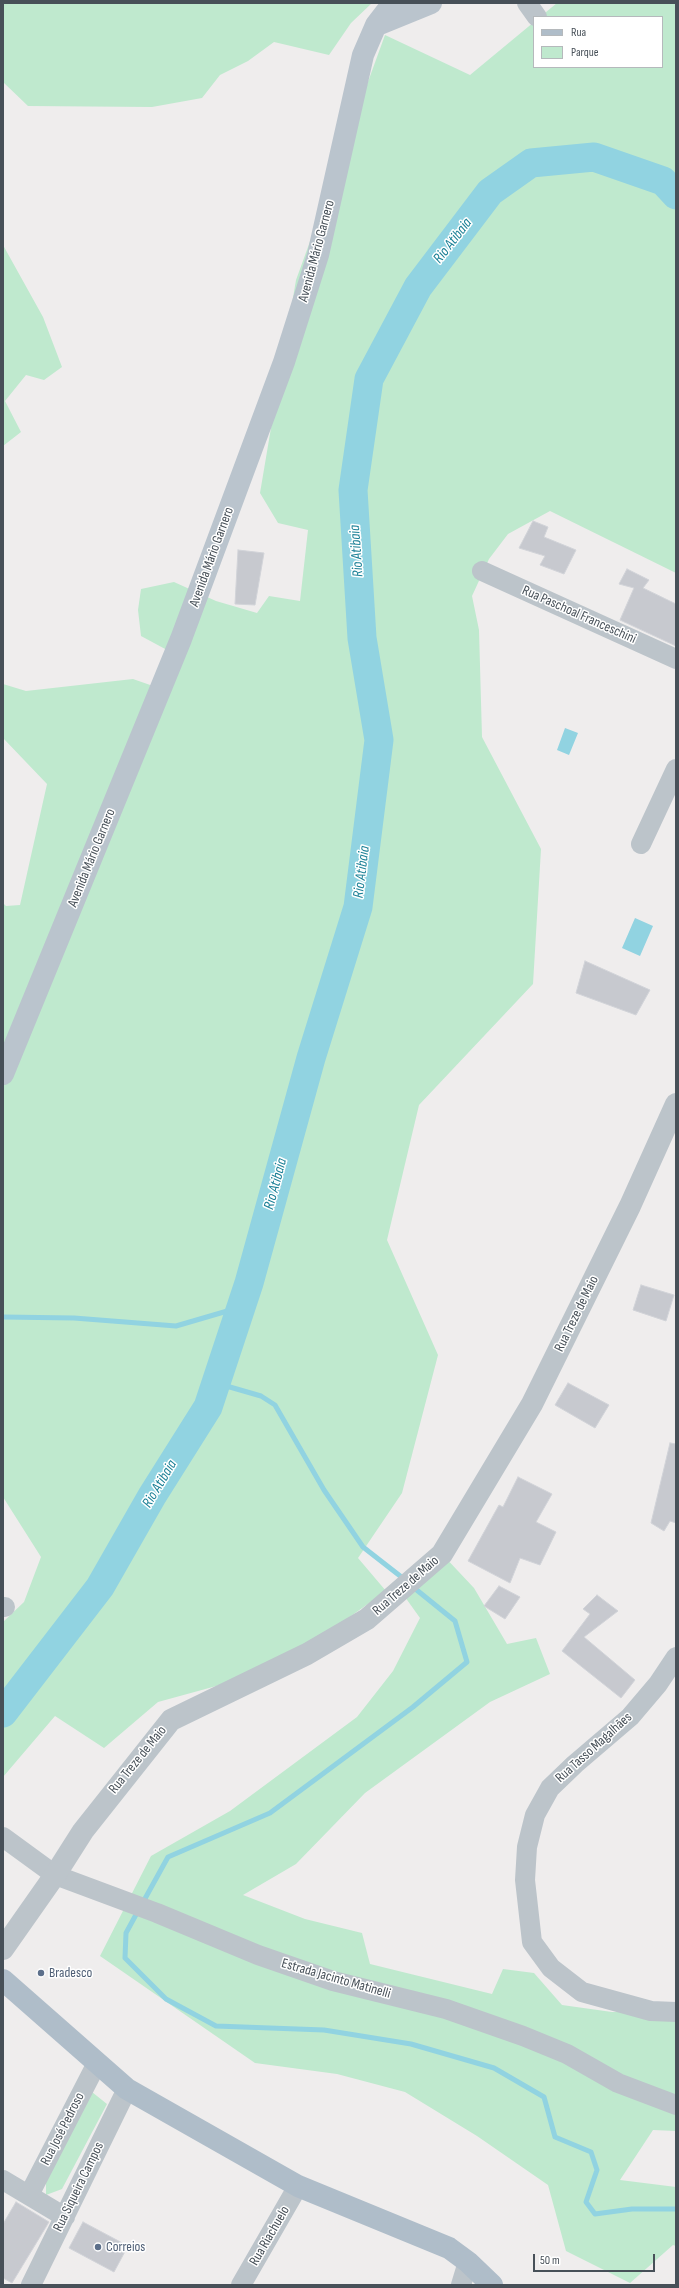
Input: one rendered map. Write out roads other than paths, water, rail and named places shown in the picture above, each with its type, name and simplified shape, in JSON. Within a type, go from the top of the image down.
[{"type":"main road","name":"Avenida Mário Garnero","points":[[3,1074],[181,639],[284,362],[318,255],[363,55],[376,25],[393,3]]},
{"type":"main road","points":[[376,25],[431,3]]},
{"type":"main road","points":[[3,1980],[127,2089],[298,2186],[449,2248],[468,2262],[492,2285]]},
{"type":"street","points":[[527,3],[536,16]]},
{"type":"street","name":"Rua Paschoal Franceschini","points":[[482,571],[676,659]]},
{"type":"street","points":[[641,844],[676,769]]},
{"type":"street","name":"Rua Treze de Maio","points":[[3,1949],[56,1875],[83,1831],[171,1720],[308,1654],[367,1619],[442,1554],[532,1404],[630,1206],[676,1105]]},
{"type":"street","name":"Rua Tasso Magalhães","points":[[676,1657],[658,1684],[630,1717],[575,1764],[550,1788],[535,1815],[527,1847],[526,1880],[532,1942],[551,1968],[582,1992],[650,2011],[676,2012]]},
{"type":"street","name":"Estrada Jacinto Matinelli","points":[[3,1838],[56,1875],[121,1898],[258,1955],[333,1981],[446,2009],[523,2036],[567,2054],[618,2083],[676,2105]]},
{"type":"street","name":"Rua José Pedroso","points":[[29,2195],[97,2063]]},
{"type":"street","name":"Rua Siqueira Campos","points":[[31,2285],[127,2089]]},
{"type":"street","points":[[3,2180],[65,2217]]},
{"type":"street","name":"Rua Riachuelo","points":[[242,2285],[298,2186]]},
{"type":"street","points":[[461,2285],[468,2262]]},
{"type":"water","points":[[565,728],[578,733],[569,755],[557,750]]},
{"type":"water","points":[[635,918],[653,926],[640,956],[622,948]]},
{"type":"waterway","name":"Rio Atibaia","points":[[3,1713],[100,1587],[152,1496],[208,1407],[249,1283],[311,1058],[358,907],[379,740],[362,638],[353,490],[369,379],[418,287],[490,192],[531,163],[594,157],[663,181],[676,195]]},
{"type":"waterway","points":[[3,1317],[74,1318],[176,1326],[241,1307]]},
{"type":"waterway","points":[[216,1383],[261,1396],[275,1405],[324,1490],[363,1547],[404,1579]]},
{"type":"waterway","points":[[142,1904],[168,1857],[270,1813],[413,1707],[467,1662],[455,1621],[413,1587]]},
{"type":"waterway","points":[[138,1911],[126,1933],[125,1958],[166,1999],[216,2026],[324,2030],[411,2044],[494,2068],[544,2097],[555,2137],[591,2152],[597,2170],[586,2202],[595,2214],[632,2209],[676,2209]]},
{"type":"place","name":"Bradesco","points":[[41,1973]]},
{"type":"place","name":"Correios","points":[[98,2247]]}]
